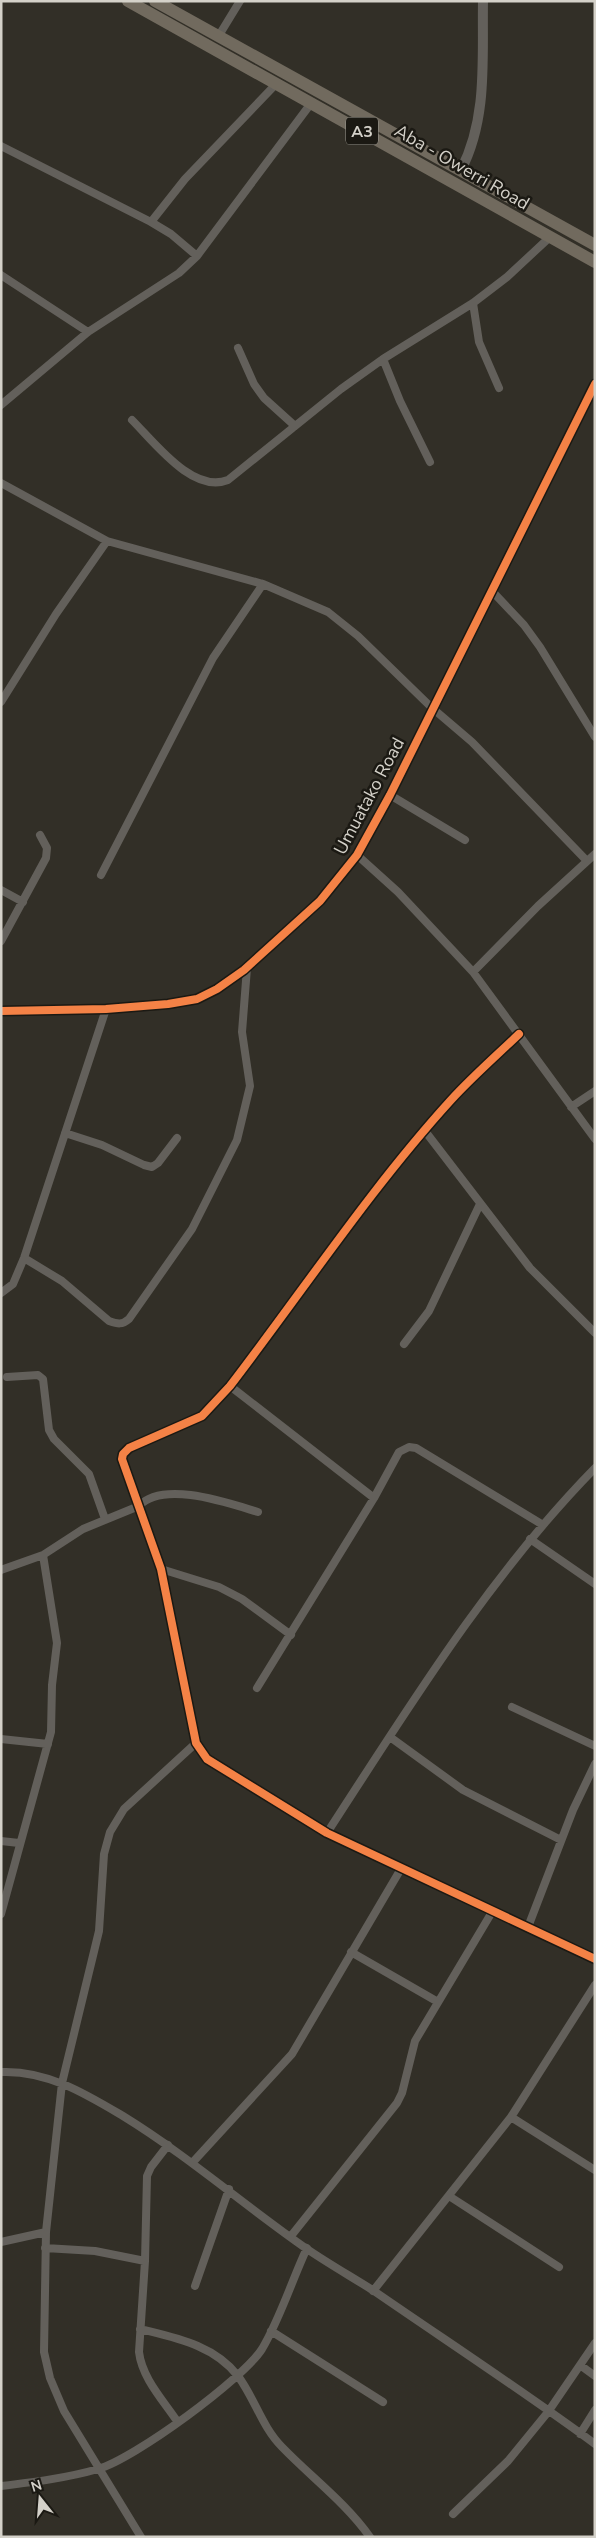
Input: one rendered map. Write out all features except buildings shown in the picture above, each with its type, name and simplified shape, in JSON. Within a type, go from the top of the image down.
[{"type":"main road","name":"Aba - Owerri Road","points":[[128,1],[312,102],[595,262]]},
{"type":"main road","name":"Aba - Owerri Road","points":[[155,1],[595,245]]},
{"type":"street","points":[[218,37],[240,1]]},
{"type":"street","points":[[461,170],[477,133],[482,94],[483,1]]},
{"type":"street","points":[[151,222],[185,179],[277,83]]},
{"type":"street","points":[[2,403],[88,332],[179,272],[197,256],[312,102]]},
{"type":"street","points":[[1,146],[151,222],[171,234],[197,256]]},
{"type":"street","points":[[132,420],[179,467],[211,483],[220,483],[228,480],[383,359],[473,303],[519,268],[550,237]]},
{"type":"street","points":[[1,275],[88,332]]},
{"type":"street","points":[[473,303],[479,342],[499,388]]},
{"type":"street","points":[[238,348],[254,384],[264,398],[295,426]]},
{"type":"street","points":[[383,359],[400,401],[430,462]]},
{"type":"street","name":"Umuatako Road","points":[[1,1010],[106,1008],[168,1004],[197,999],[217,989],[247,968],[320,901],[357,855],[390,795],[432,707],[595,384]]},
{"type":"street","points":[[1,483],[107,542],[263,584],[328,612],[358,636],[490,759],[587,861]]},
{"type":"street","points":[[1,702],[56,614],[107,542]]},
{"type":"street","points":[[101,875],[213,658],[263,584]]},
{"type":"street","points":[[491,590],[524,625],[540,647],[595,737]]},
{"type":"street","points":[[390,795],[465,840]]},
{"type":"street","points":[[1,941],[46,858],[47,848],[40,835]]},
{"type":"street","points":[[473,972],[538,906],[595,854]]},
{"type":"street","points":[[357,855],[405,899],[473,972],[595,1139]]},
{"type":"street","points":[[1,890],[23,902]]},
{"type":"street","points":[[24,1258],[62,1281],[110,1321],[117,1324],[124,1323],[129,1319],[192,1229],[238,1135],[250,1086],[242,1032],[247,968]]},
{"type":"street","points":[[1,1292],[13,1284],[24,1258],[106,1008]]},
{"type":"street","points":[[519,1034],[469,1081],[425,1130],[349,1226],[230,1386],[202,1416],[129,1448],[123,1454],[123,1464],[161,1569],[196,1743],[207,1759],[327,1833],[402,1867],[492,1912],[595,1958]]},
{"type":"street","points":[[572,1107],[595,1091]]},
{"type":"street","points":[[425,1130],[530,1268],[595,1332]]},
{"type":"street","points":[[65,1133],[102,1145],[152,1167],[158,1163],[177,1138]]},
{"type":"street","points":[[404,1344],[429,1311],[480,1204]]},
{"type":"street","points":[[7,1377],[38,1375],[44,1379],[49,1430],[54,1440],[89,1474],[105,1519]]},
{"type":"street","points":[[230,1386],[374,1498]]},
{"type":"street","points":[[256,1688],[374,1498],[399,1452],[409,1447],[416,1448],[543,1525]]},
{"type":"street","points":[[327,1833],[390,1737],[469,1623],[530,1540],[595,1468]]},
{"type":"street","points":[[1,1570],[43,1555],[105,1519],[139,1506],[146,1498],[175,1494],[221,1501],[258,1512]]},
{"type":"street","points":[[530,1540],[595,1584]]},
{"type":"street","points":[[1,1914],[19,1843],[48,1744],[57,1643],[43,1555]]},
{"type":"street","points":[[161,1569],[219,1587],[242,1599],[290,1635]]},
{"type":"street","points":[[512,1707],[595,1746]]},
{"type":"street","points":[[390,1737],[463,1790],[561,1840]]},
{"type":"street","points":[[1,1739],[48,1744]]},
{"type":"street","points":[[141,2537],[64,2411],[50,2378],[44,2352],[46,2232],[62,2083],[99,1930],[104,1854],[110,1832],[124,1809],[196,1743]]},
{"type":"street","points":[[528,1927],[561,1840],[595,1764]]},
{"type":"street","points":[[1,1841],[19,1843]]},
{"type":"street","points":[[194,2162],[292,2054],[402,1867]]},
{"type":"street","points":[[291,2236],[397,2103],[402,2093],[415,2041],[492,1912]]},
{"type":"street","points":[[351,1952],[438,2002]]},
{"type":"street","points":[[373,2290],[510,2117],[595,1985]]},
{"type":"street","points":[[1,2072],[27,2072],[62,2083],[96,2100],[168,2145],[194,2162],[306,2248],[373,2290],[595,2444]]},
{"type":"street","points":[[510,2117],[595,2170]]},
{"type":"street","points":[[168,2145],[151,2167],[147,2176],[140,2363],[148,2380],[178,2421]]},
{"type":"street","points":[[194,2286],[229,2189]]},
{"type":"street","points":[[449,2196],[559,2267]]},
{"type":"street","points":[[1,2242],[46,2232]]},
{"type":"street","points":[[45,2248],[95,2251],[145,2261]]},
{"type":"street","points":[[1,2486],[100,2469],[148,2443],[238,2376],[262,2349],[306,2248]]},
{"type":"street","points":[[140,2329],[192,2342],[205,2349],[238,2376],[273,2437],[346,2506],[370,2537]]},
{"type":"street","points":[[271,2331],[382,2402]]},
{"type":"street","points":[[453,2514],[508,2461],[548,2412],[595,2343]]},
{"type":"street","points":[[580,2365],[595,2376]]},
{"type":"street","points":[[580,2434],[595,2410]]},
{"type":"cycle path","points":[[1,1011],[106,1009],[168,1004],[197,999],[217,989],[244,970],[320,901],[357,855],[390,795],[595,384]]},
{"type":"cycle path","points":[[519,1034],[459,1091],[421,1134],[365,1205],[230,1386],[202,1416],[129,1448],[123,1454],[122,1459],[161,1569],[196,1743],[207,1759],[327,1833],[595,1959]]}]
